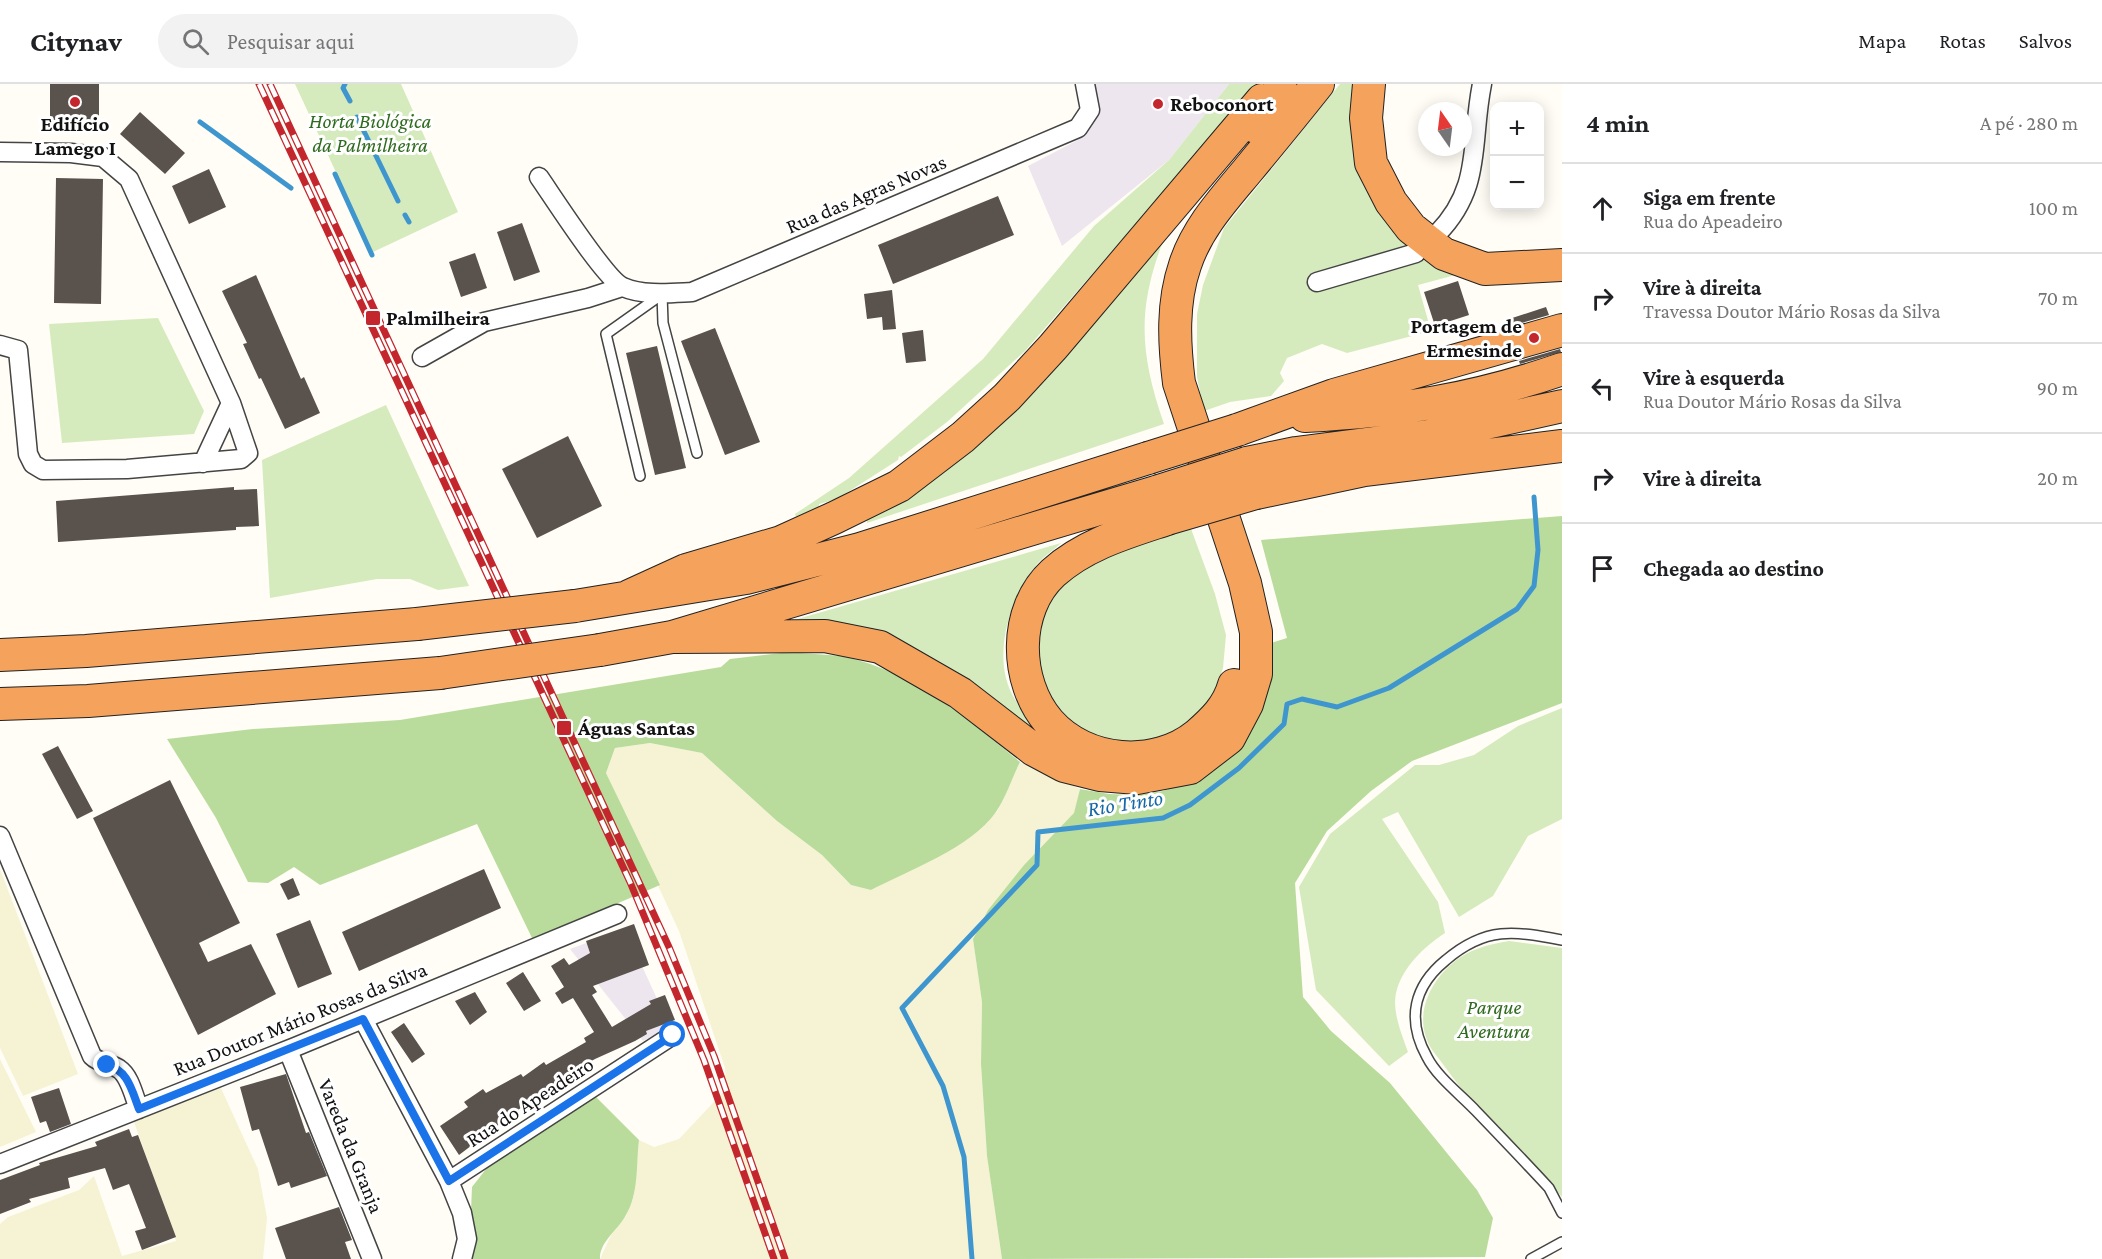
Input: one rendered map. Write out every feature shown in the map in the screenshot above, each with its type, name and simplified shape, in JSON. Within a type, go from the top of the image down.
[{"type":"highway","points":[[1278,84],[1282,96],[1186,218],[1169,254],[1158,307],[1158,359],[1169,412],[1227,590],[1238,634],[1238,668],[1232,692],[1217,718],[1182,747],[1158,756],[1134,758],[1097,752],[1067,737],[1049,722],[1032,696],[1022,661],[1025,622],[1034,598],[1052,574],[1079,553],[1163,505],[1247,463],[1296,453],[1428,436],[1562,406]]},
{"type":"highway","points":[[629,596],[686,570],[781,542],[834,518],[899,486],[963,437],[1007,397],[1053,347],[1278,84]]},
{"type":"highway","points":[[672,637],[825,636],[880,647],[960,693],[1035,750],[1064,766],[1100,774],[1137,778],[1190,768],[1229,738],[1247,704],[1256,674],[1256,632],[1245,584],[1179,383],[1175,351],[1175,319],[1185,265],[1212,213],[1318,84]]},
{"type":"highway","points":[[1369,84],[1366,118],[1371,163],[1391,202],[1411,228],[1444,254],[1485,269],[1562,266]]},
{"type":"highway","points":[[1527,267],[1562,256]]},
{"type":"highway","points":[[0,655],[86,651],[417,624],[575,606],[746,578],[860,549],[1237,430],[1334,395],[1562,330]]},
{"type":"highway","points":[[1277,417],[1417,407],[1486,394],[1562,369]]},
{"type":"highway","points":[[0,704],[88,701],[441,674],[600,650],[672,637],[1163,505],[1256,493],[1364,470],[1562,446]]},
{"type":"street","name":"Rua das Agras Novas","points":[[422,357],[484,322],[588,298],[622,287],[662,294],[692,292],[1078,128],[1090,110],[1085,84]]},
{"type":"street","points":[[1437,234],[1460,208],[1472,171],[1482,84]]},
{"type":"street","points":[[0,152],[71,153],[103,157],[129,179],[231,403],[248,453],[241,459],[204,463],[127,469],[43,470],[33,464],[28,454],[18,350],[0,345]]},
{"type":"street","points":[[539,177],[597,260],[622,287]]},
{"type":"street","points":[[1317,282],[1369,269],[1416,253]]},
{"type":"street","points":[[204,463],[231,403]]},
{"type":"street","points":[[0,836],[92,1056],[98,1062],[118,1068],[125,1076],[139,1109]]},
{"type":"street","name":"Rua Doutor Mário Rosas da Silva","points":[[0,1164],[288,1050],[617,914]]},
{"type":"street","points":[[363,1019],[449,1181],[462,1214],[467,1239],[462,1259]]},
{"type":"street","name":"Rua do Apeadeiro","points":[[449,1181],[673,1035]]},
{"type":"street","name":"Vareda da Granja","points":[[288,1050],[372,1259]]},
{"type":"lane","points":[[662,294],[663,323],[698,453]]},
{"type":"lane","points":[[640,476],[606,334],[662,294]]},
{"type":"lane","points":[[1562,940],[1518,931],[1497,933],[1476,939],[1437,967],[1424,982],[1415,1008],[1415,1025],[1427,1059],[1549,1188],[1562,1214]]},
{"type":"lane","points":[[1531,1259],[1562,1242]]},
{"type":"shaded area","points":[[1093,84],[1229,84],[1169,160],[1062,246],[1028,166],[1078,140],[1098,116]]},
{"type":"shaded area","points":[[650,743],[702,753],[777,821],[822,855],[851,885],[871,890],[909,870],[997,812],[1020,762],[1080,789],[1075,813],[1024,865],[988,910],[973,939],[982,1002],[981,1064],[987,1156],[1002,1259],[600,1259],[611,1235],[626,1216],[634,1195],[639,1140],[654,1147],[679,1139],[726,1089],[725,1068],[679,931],[606,773],[615,748]]},
{"type":"shaded area","points":[[0,869],[78,1074],[23,1096],[0,1048]]},
{"type":"shaded area","points":[[625,929],[670,1027],[643,1041],[570,949]]},
{"type":"shaded area","points":[[0,1059],[36,1132],[0,1147]]},
{"type":"shaded area","points":[[220,1086],[258,1169],[267,1218],[263,1259],[0,1259],[0,1224],[8,1217],[79,1190],[94,1176],[122,1256],[176,1241],[134,1122]]},
{"type":"green space","name":"Horta Biológica da Palmilheira","points":[[295,84],[401,84],[458,212],[373,252]]},
{"type":"green space","points":[[1229,84],[1258,84],[1025,351],[947,422],[901,457],[899,456],[898,460],[837,499],[819,504],[819,507],[796,517],[795,514],[849,478],[983,359],[1094,226],[1169,160]]},
{"type":"green space","points":[[1340,84],[1357,84],[1361,147],[1459,274],[1418,285],[1431,331],[1347,353],[1322,344],[1287,358],[1280,373],[1284,381],[1271,396],[1230,402],[1204,411],[1197,377],[1197,314],[1203,285],[1224,228]]},
{"type":"green space","points":[[1168,229],[1151,280],[1146,303],[1145,326],[1149,372],[1164,424],[867,523],[867,517]]},
{"type":"green space","points":[[158,318],[204,411],[194,434],[62,443],[49,324]]},
{"type":"green space","points":[[386,405],[469,586],[438,590],[410,579],[377,579],[270,598],[262,460]]},
{"type":"green space","points":[[1562,516],[1562,703],[1412,761],[1371,791],[1327,831],[1295,883],[1303,997],[1331,1031],[1390,1083],[1477,1190],[1493,1218],[1485,1257],[1002,1259],[987,1156],[981,1064],[982,1002],[973,939],[988,910],[1024,865],[1074,813],[1080,789],[1109,794],[1136,795],[1163,791],[1189,781],[1271,643],[1287,638],[1261,540]]},
{"type":"green space","points":[[1190,526],[1215,594],[1226,635],[1223,668],[1213,699],[1166,742],[1131,747],[1094,738],[1061,719],[1042,692],[1035,625],[1051,595],[1098,555]]},
{"type":"green space","points":[[1061,543],[1037,564],[1025,582],[1010,615],[1003,651],[1008,685],[1016,701],[1034,724],[1070,758],[849,628],[794,620]]},
{"type":"green space","points":[[790,652],[846,657],[871,664],[917,685],[960,714],[1020,762],[996,812],[971,837],[955,847],[871,890],[851,885],[822,855],[777,821],[702,753],[650,743],[615,748],[606,773],[660,885],[533,940],[477,824],[320,885],[294,867],[268,883],[248,882],[216,818],[167,739],[253,729],[400,720],[721,667],[730,659]]},
{"type":"green space","points":[[1562,708],[1562,819],[1528,836],[1493,896],[1459,917],[1398,812],[1382,819],[1438,902],[1445,933],[1415,958],[1399,983],[1395,1008],[1408,1052],[1389,1066],[1316,990],[1299,887],[1330,834],[1415,765],[1439,765],[1474,755],[1518,726]]},
{"type":"green space","name":"Parque Aventura","points":[[1509,941],[1562,948],[1562,1197],[1458,1084],[1430,1047],[1423,1026],[1427,998],[1442,973],[1464,955],[1485,946]]},
{"type":"green space","points":[[596,1097],[639,1140],[633,1198],[623,1220],[603,1247],[600,1259],[469,1259],[472,1187],[494,1159],[542,1118]]},
{"type":"building","name":"Edifício Lamego I","points":[[50,84],[99,84],[99,121],[50,120]]},
{"type":"building","points":[[140,112],[185,153],[165,174],[120,134]]},
{"type":"building","points":[[209,169],[226,207],[189,224],[172,186]]},
{"type":"building","points":[[56,178],[103,179],[101,304],[54,303]]},
{"type":"building","points":[[998,196],[1014,235],[893,284],[878,245]]},
{"type":"building","points":[[522,223],[540,272],[514,281],[497,232]]},
{"type":"building","points":[[475,253],[487,288],[461,297],[449,262]]},
{"type":"building","points":[[256,275],[301,379],[304,377],[320,413],[285,429],[243,344],[247,343],[222,291]]},
{"type":"building","points":[[1458,281],[1469,315],[1435,326],[1424,292]]},
{"type":"building","points":[[892,290],[896,329],[883,330],[882,317],[867,319],[864,294]]},
{"type":"building","points":[[1546,307],[1549,315],[1508,327],[1506,320]]},
{"type":"building","points":[[715,328],[760,442],[725,455],[681,341]]},
{"type":"building","points":[[923,330],[926,361],[906,363],[902,333]]},
{"type":"building","points":[[657,346],[686,468],[655,475],[626,353]]},
{"type":"building","points":[[1560,349],[1561,352],[1520,364],[1519,361]]},
{"type":"building","points":[[568,436],[602,506],[537,538],[502,469]]},
{"type":"building","points":[[234,487],[234,490],[257,489],[259,526],[236,527],[236,530],[58,542],[56,501]]},
{"type":"building","points":[[58,746],[93,811],[77,819],[42,754]]},
{"type":"building","points":[[170,780],[240,923],[199,943],[208,962],[251,944],[276,994],[198,1035],[93,818]]},
{"type":"building","points":[[484,869],[501,908],[359,971],[342,932]]},
{"type":"building","points":[[293,878],[300,895],[288,900],[280,884]]},
{"type":"building","points":[[310,920],[332,974],[298,988],[276,934]]},
{"type":"building","points":[[634,924],[649,965],[593,986],[597,992],[592,995],[612,1027],[651,1004],[649,1001],[665,995],[675,1020],[646,1031],[647,1034],[635,1041],[595,1059],[557,1081],[560,1085],[523,1109],[522,1107],[459,1155],[440,1126],[468,1107],[464,1102],[483,1089],[486,1093],[521,1074],[523,1077],[544,1062],[546,1065],[586,1042],[584,1038],[594,1032],[573,998],[562,1004],[555,993],[564,987],[551,966],[564,958],[569,965],[590,953],[586,941]]},
{"type":"building","points":[[523,972],[541,1001],[524,1011],[506,983]]},
{"type":"building","points":[[475,992],[487,1012],[470,1025],[455,1001]]},
{"type":"building","points":[[404,1023],[425,1054],[412,1063],[391,1032]]},
{"type":"building","points":[[286,1074],[306,1133],[309,1132],[327,1176],[291,1188],[289,1182],[278,1186],[259,1129],[252,1131],[240,1087]]},
{"type":"building","points":[[59,1088],[71,1124],[50,1132],[46,1121],[40,1123],[31,1097]]},
{"type":"building","points":[[129,1129],[132,1137],[138,1135],[176,1237],[142,1250],[135,1231],[146,1228],[129,1184],[113,1190],[105,1168],[68,1178],[70,1188],[29,1199],[31,1202],[0,1214],[0,1180],[40,1165],[39,1163],[97,1146],[95,1142]]},
{"type":"building","points":[[339,1207],[352,1240],[345,1242],[351,1259],[286,1259],[275,1228]]},
{"type":"waterway","points":[[345,84],[343,88],[350,101]]},
{"type":"waterway","points":[[357,117],[398,201]]},
{"type":"waterway","points":[[200,122],[291,188]]},
{"type":"waterway","points":[[335,174],[372,255]]},
{"type":"waterway","points":[[405,215],[409,222]]},
{"type":"waterway","name":"Rio Tinto","points":[[972,1259],[964,1157],[943,1086],[902,1008],[1037,865],[1038,832],[1163,818],[1190,805],[1239,768],[1284,724],[1287,704],[1302,699],[1337,707],[1389,688],[1517,609],[1534,586],[1538,550],[1534,497]]},
{"type":"railway","points":[[259,84],[630,882],[704,1060],[774,1259]]},
{"type":"railway","points":[[270,84],[669,947],[714,1056],[785,1259]]},
{"type":"place","name":"Edifício Lamego I","points":[[75,102]]},
{"type":"place","name":"Reboconort","points":[[1158,104]]},
{"type":"place","name":"Palmilheira","points":[[373,318]]},
{"type":"place","name":"Portagem de Ermesinde","points":[[1534,338]]},
{"type":"place","name":"Águas Santas","points":[[564,728]]},
{"type":"route","points":[[107,1065],[118,1068],[125,1076],[139,1109],[363,1019],[449,1181],[673,1035]]}]
